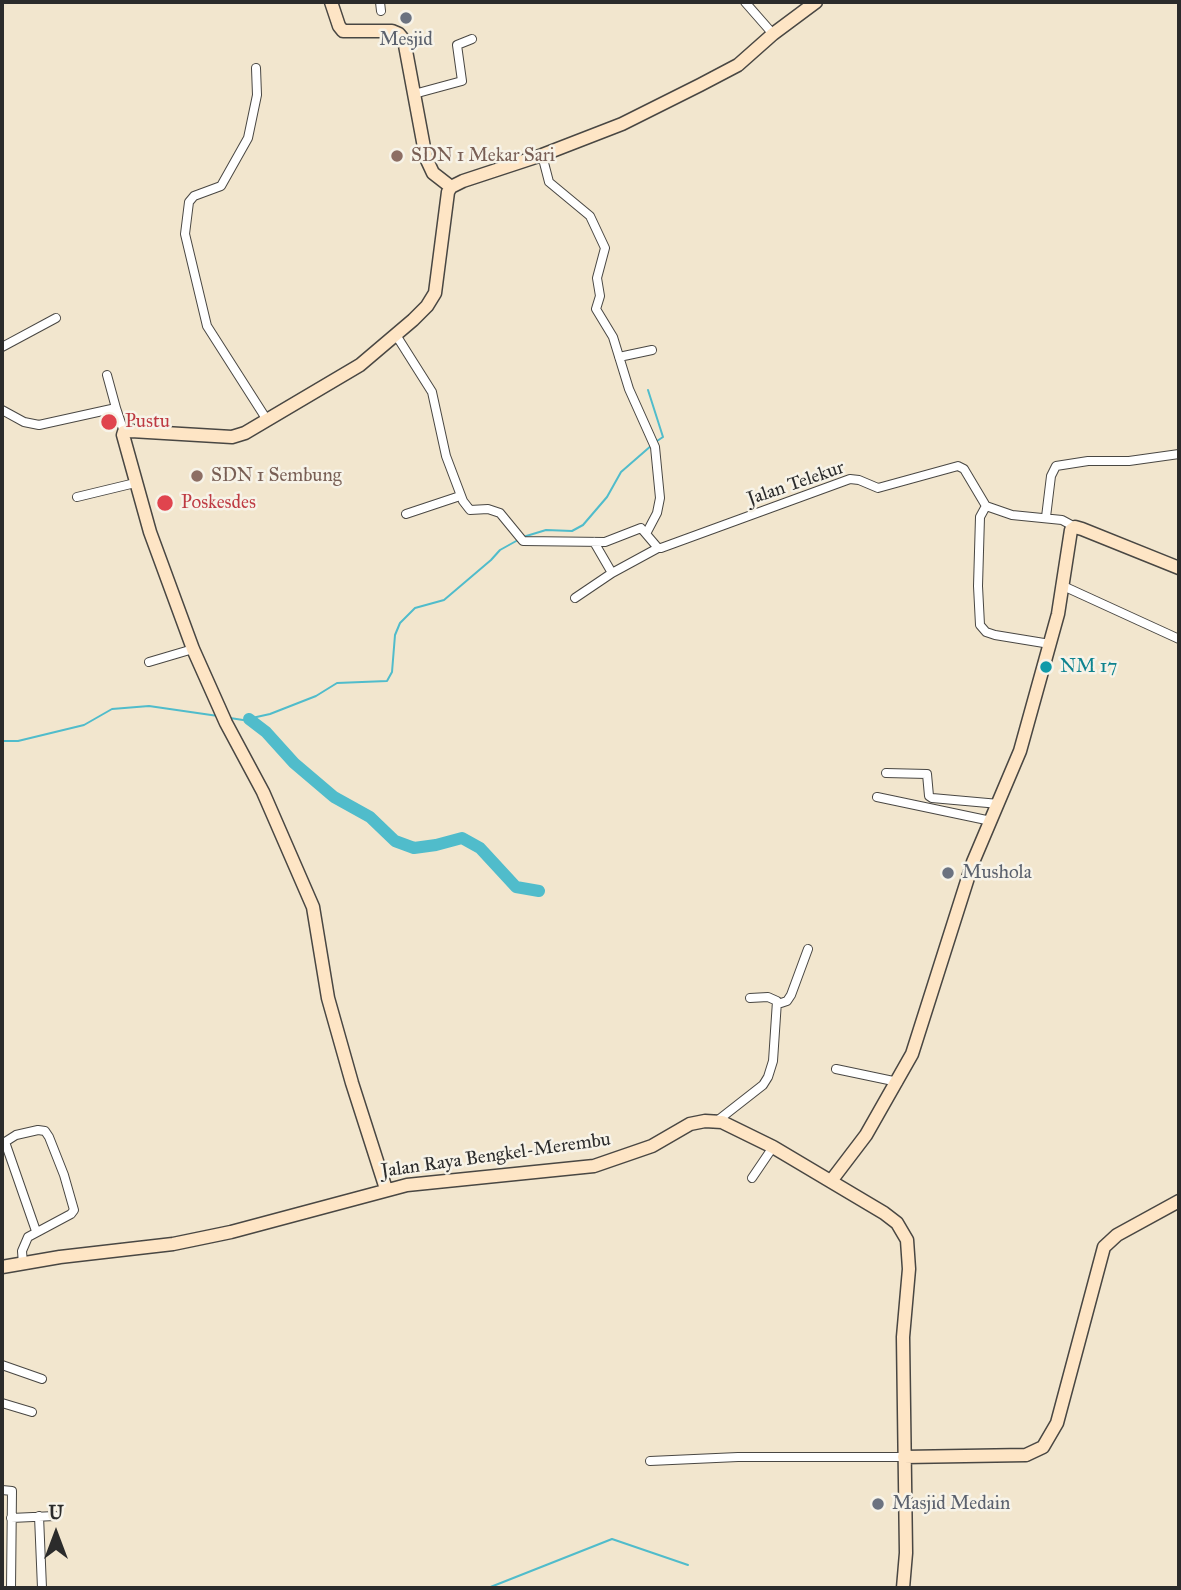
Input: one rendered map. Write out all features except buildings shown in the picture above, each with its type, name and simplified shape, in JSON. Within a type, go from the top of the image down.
[{"type":"street","points":[[331,2],[343,31],[391,31],[399,34],[406,48],[429,166],[433,173],[451,187]]},
{"type":"street","points":[[745,2],[773,34]]},
{"type":"street","points":[[124,432],[232,437],[245,433],[360,365],[427,306],[435,293],[448,192],[451,187],[622,124],[721,75],[753,54],[773,34],[816,2]]},
{"type":"street","points":[[414,94],[462,81],[457,45],[472,39]]},
{"type":"street","points":[[256,68],[257,95],[248,138],[221,186],[194,196],[189,202],[186,234],[207,327],[267,420]]},
{"type":"street","points":[[542,155],[549,182],[590,216],[604,245],[605,253],[597,278],[600,296],[596,309],[613,337],[636,407],[655,447],[660,498],[657,513],[647,533]]},
{"type":"street","points":[[2,346],[57,318]]},
{"type":"street","points":[[396,335],[432,392],[446,456],[460,496],[470,510],[488,509],[500,513],[523,541],[614,540],[638,528],[647,533],[659,548],[612,573],[576,598]]},
{"type":"street","points":[[619,357],[652,350]]},
{"type":"street","points":[[107,375],[150,531],[194,649],[223,718],[263,792],[315,915],[328,998],[386,1189]]},
{"type":"street","points":[[2,410],[24,422],[39,425],[116,408]]},
{"type":"street","points":[[1046,517],[1049,485],[1052,470],[1056,466],[1088,461],[1129,461],[1179,454]]},
{"type":"street","name":"Jalan Telekur","points":[[659,548],[850,479],[878,488],[958,466],[964,470],[986,506]]},
{"type":"street","points":[[77,497],[135,483]]},
{"type":"street","points":[[406,514],[460,496]]},
{"type":"street","points":[[1050,644],[995,635],[986,632],[981,625],[978,586],[980,517],[986,506],[1012,515],[1062,520],[1179,568]]},
{"type":"street","points":[[831,1181],[866,1135],[912,1054],[968,876],[1020,751],[1058,614],[1068,537],[1075,527]]},
{"type":"street","points":[[593,542],[612,573]]},
{"type":"street","points":[[1061,585],[1179,639]]},
{"type":"street","points":[[149,662],[194,649]]},
{"type":"street","points":[[886,773],[927,774],[929,796],[932,798],[999,804]]},
{"type":"street","points":[[877,797],[991,821]]},
{"type":"street","points":[[778,1004],[787,1001],[791,995],[808,949]]},
{"type":"street","points":[[750,998],[772,998],[778,1004]]},
{"type":"street","points":[[778,1004],[773,1061],[765,1082],[717,1121],[773,1147],[889,1216],[897,1223],[907,1241],[909,1269],[903,1338],[906,1553],[903,1588]]},
{"type":"street","points":[[836,1069],[898,1082]]},
{"type":"street","name":"Jalan Raya Bengkel-Merembu","points":[[2,1268],[60,1256],[173,1244],[231,1232],[407,1185],[594,1166],[652,1146],[690,1124],[717,1121]]},
{"type":"street","points":[[23,1264],[22,1251],[25,1242],[36,1231],[71,1214],[75,1205],[49,1137],[45,1131],[38,1130],[16,1135],[5,1142],[36,1231]]},
{"type":"street","points":[[752,1178],[773,1147]]},
{"type":"street","points":[[650,1461],[738,1457],[904,1458],[1026,1455],[1043,1447],[1057,1423],[1104,1247],[1117,1235],[1179,1201]]},
{"type":"street","points":[[2,1365],[42,1379]]},
{"type":"street","points":[[2,1403],[32,1412]]},
{"type":"street","points":[[2,1490],[12,1491],[11,1588]]},
{"type":"street","points":[[11,1518],[55,1516]]},
{"type":"street","points":[[39,1517],[42,1588]]},
{"type":"waterway","points":[[648,390],[663,437],[657,441]]},
{"type":"waterway","points":[[523,537],[546,530],[572,531],[583,525],[607,497],[621,472],[652,445]]},
{"type":"waterway","points":[[230,718],[243,720],[270,714],[316,696],[337,683],[387,681],[392,672],[395,635],[400,623],[415,608],[444,600],[500,550],[518,540]]},
{"type":"waterway","points":[[2,741],[18,741],[84,725],[112,709],[149,706],[218,716]]},
{"type":"waterway","points":[[249,719],[334,797],[370,817],[395,841],[414,848],[462,838],[480,848],[516,887],[539,891]]},
{"type":"waterway","points":[[488,1588],[612,1539],[688,1565]]},
{"type":"place","name":"Mesjid","points":[[406,18]]},
{"type":"place","name":"SDN 1 Mekar Sari","points":[[397,156]]},
{"type":"place","name":"Pustu","points":[[109,422]]},
{"type":"place","name":"SDN 1 Sembung","points":[[197,476]]},
{"type":"place","name":"Poskesdes","points":[[165,503]]},
{"type":"place","name":"NM 17","points":[[1046,667]]},
{"type":"place","name":"Mushola","points":[[948,873]]},
{"type":"place","name":"Masjid Medain","points":[[878,1504]]}]
